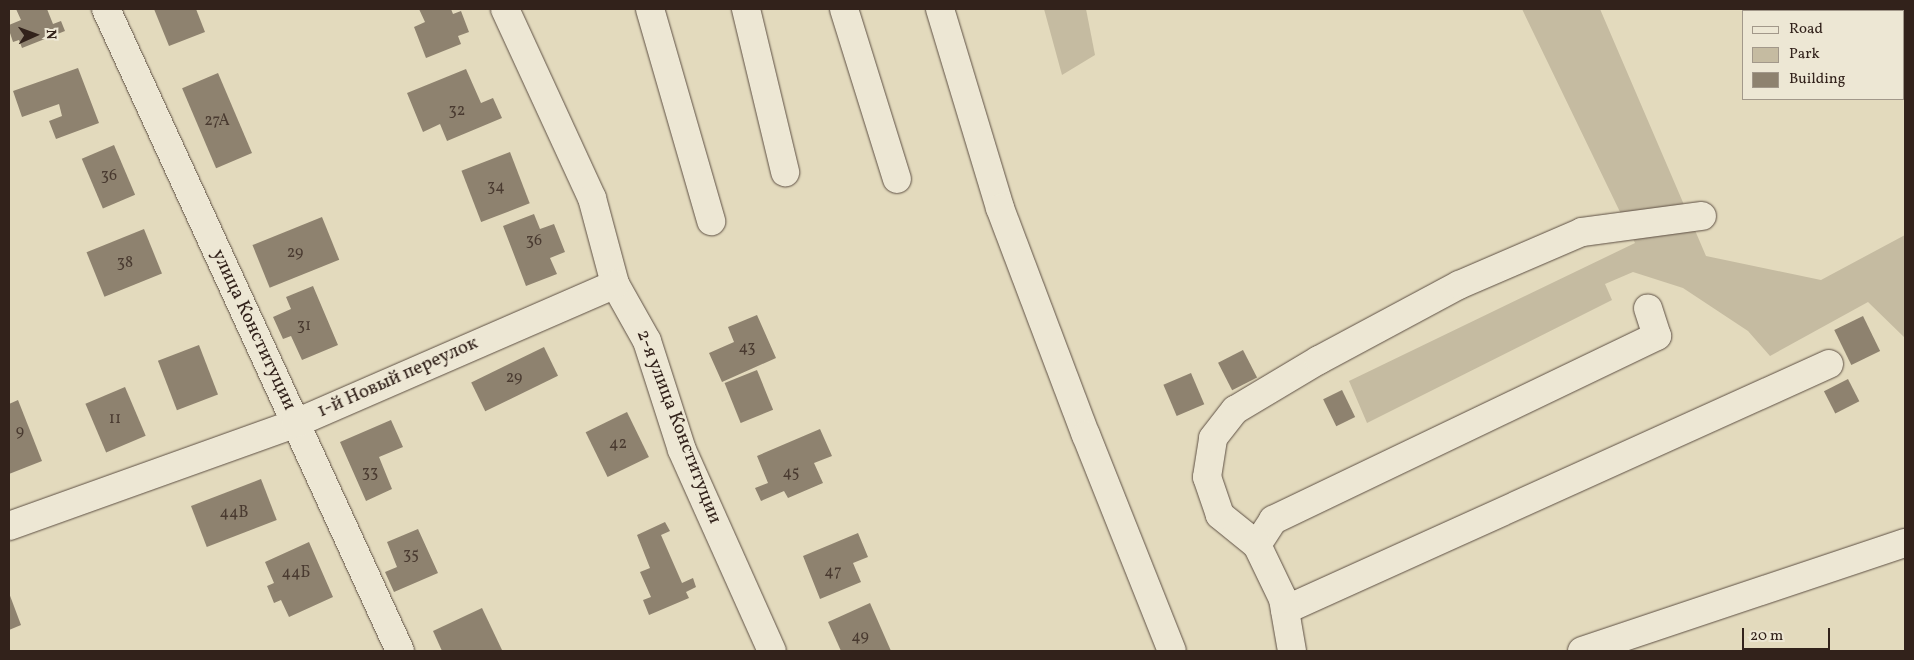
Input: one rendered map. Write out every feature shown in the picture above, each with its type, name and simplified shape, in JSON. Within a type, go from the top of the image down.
[{"type":"street","name":"улица Конституции","points":[[106,9],[400,651]]},
{"type":"street","name":"2-я улица Конституции","points":[[505,9],[592,198],[615,284],[647,341],[682,450],[772,651]]},
{"type":"street","points":[[650,9],[710,222]]},
{"type":"street","points":[[746,9],[785,172]]},
{"type":"street","points":[[844,9],[897,179]]},
{"type":"street","points":[[940,9],[1000,208],[1089,444],[1172,651]]},
{"type":"street","points":[[1292,651],[1283,599],[1257,545],[1220,515],[1207,477],[1213,438],[1235,410],[1319,360],[1459,285],[1582,232],[1702,216]]},
{"type":"street","name":"1-й Новый переулок","points":[[9,526],[296,423],[615,284]]},
{"type":"street","points":[[1257,545],[1273,520],[1657,336],[1648,308]]},
{"type":"street","points":[[1285,610],[1829,364]]},
{"type":"street","points":[[1582,651],[1905,543]]},
{"type":"green space","points":[[1044,9],[1086,9],[1095,55],[1062,75]]},
{"type":"green space","points":[[1522,9],[1600,9],[1706,256],[1821,280],[1905,235],[1905,338],[1868,302],[1770,356],[1748,331],[1683,288],[1633,272],[1605,284],[1612,300],[1367,423],[1349,381],[1635,243]]},
{"type":"building","points":[[16,9],[47,9],[53,24],[61,21],[65,31],[22,48],[19,40],[13,42],[9,30],[9,25],[21,20]]},
{"type":"building","points":[[154,9],[196,9],[205,32],[169,46]]},
{"type":"building","points":[[419,9],[451,9],[453,14],[461,11],[469,32],[458,36],[461,44],[426,58],[414,27],[425,22]]},
{"type":"building","points":[[78,68],[99,123],[56,139],[49,121],[62,116],[59,104],[22,117],[13,91]]},
{"type":"building","points":[[466,69],[481,103],[493,98],[502,118],[447,141],[440,124],[423,132],[407,93]]},
{"type":"building","points":[[218,73],[252,153],[216,168],[182,88]]},
{"type":"building","points":[[114,145],[135,195],[103,208],[82,159]]},
{"type":"building","points":[[510,152],[530,203],[481,222],[461,171]]},
{"type":"building","points":[[534,214],[540,229],[554,224],[565,252],[550,258],[557,274],[526,286],[503,226]]},
{"type":"building","points":[[322,217],[339,260],[270,288],[252,245]]},
{"type":"building","points":[[144,229],[162,274],[104,297],[87,252]]},
{"type":"building","points":[[313,286],[338,345],[302,360],[291,336],[283,339],[273,317],[291,309],[286,297]]},
{"type":"building","points":[[757,315],[776,358],[722,382],[709,353],[734,342],[728,327]]},
{"type":"building","points":[[1863,316],[1880,351],[1851,365],[1834,330]]},
{"type":"building","points":[[199,345],[218,394],[177,410],[158,361]]},
{"type":"building","points":[[544,347],[558,376],[485,411],[471,383]]},
{"type":"building","points":[[1243,350],[1257,378],[1232,390],[1218,363]]},
{"type":"building","points":[[757,370],[773,410],[741,423],[725,383]]},
{"type":"building","points":[[1191,373],[1204,404],[1177,416],[1163,385]]},
{"type":"building","points":[[1848,379],[1859,401],[1835,414],[1824,391]]},
{"type":"building","points":[[125,387],[146,436],[106,453],[85,404]]},
{"type":"building","points":[[1342,390],[1355,417],[1336,426],[1323,399]]},
{"type":"building","points":[[18,400],[42,461],[9,474],[9,404]]},
{"type":"building","points":[[627,412],[649,457],[608,477],[586,432]]},
{"type":"building","points":[[391,420],[403,447],[379,457],[392,489],[366,501],[340,442]]},
{"type":"building","points":[[820,429],[832,456],[814,463],[823,483],[788,498],[784,491],[761,501],[755,488],[768,483],[757,456]]},
{"type":"building","points":[[261,479],[277,520],[207,547],[191,506]]},
{"type":"building","points":[[665,522],[670,531],[661,535],[682,583],[693,578],[696,587],[686,592],[689,598],[649,615],[643,600],[651,597],[640,572],[650,568],[637,535]]},
{"type":"building","points":[[418,529],[438,573],[394,592],[385,572],[397,567],[387,542]]},
{"type":"building","points":[[858,533],[868,557],[853,563],[861,582],[820,599],[803,556]]},
{"type":"building","points":[[309,542],[333,597],[289,617],[281,600],[274,603],[267,586],[274,583],[265,562]]},
{"type":"building","points":[[9,593],[21,625],[9,630]]},
{"type":"building","points":[[870,603],[891,651],[841,651],[828,622]]},
{"type":"building","points":[[482,608],[502,650],[442,651],[433,631]]}]
